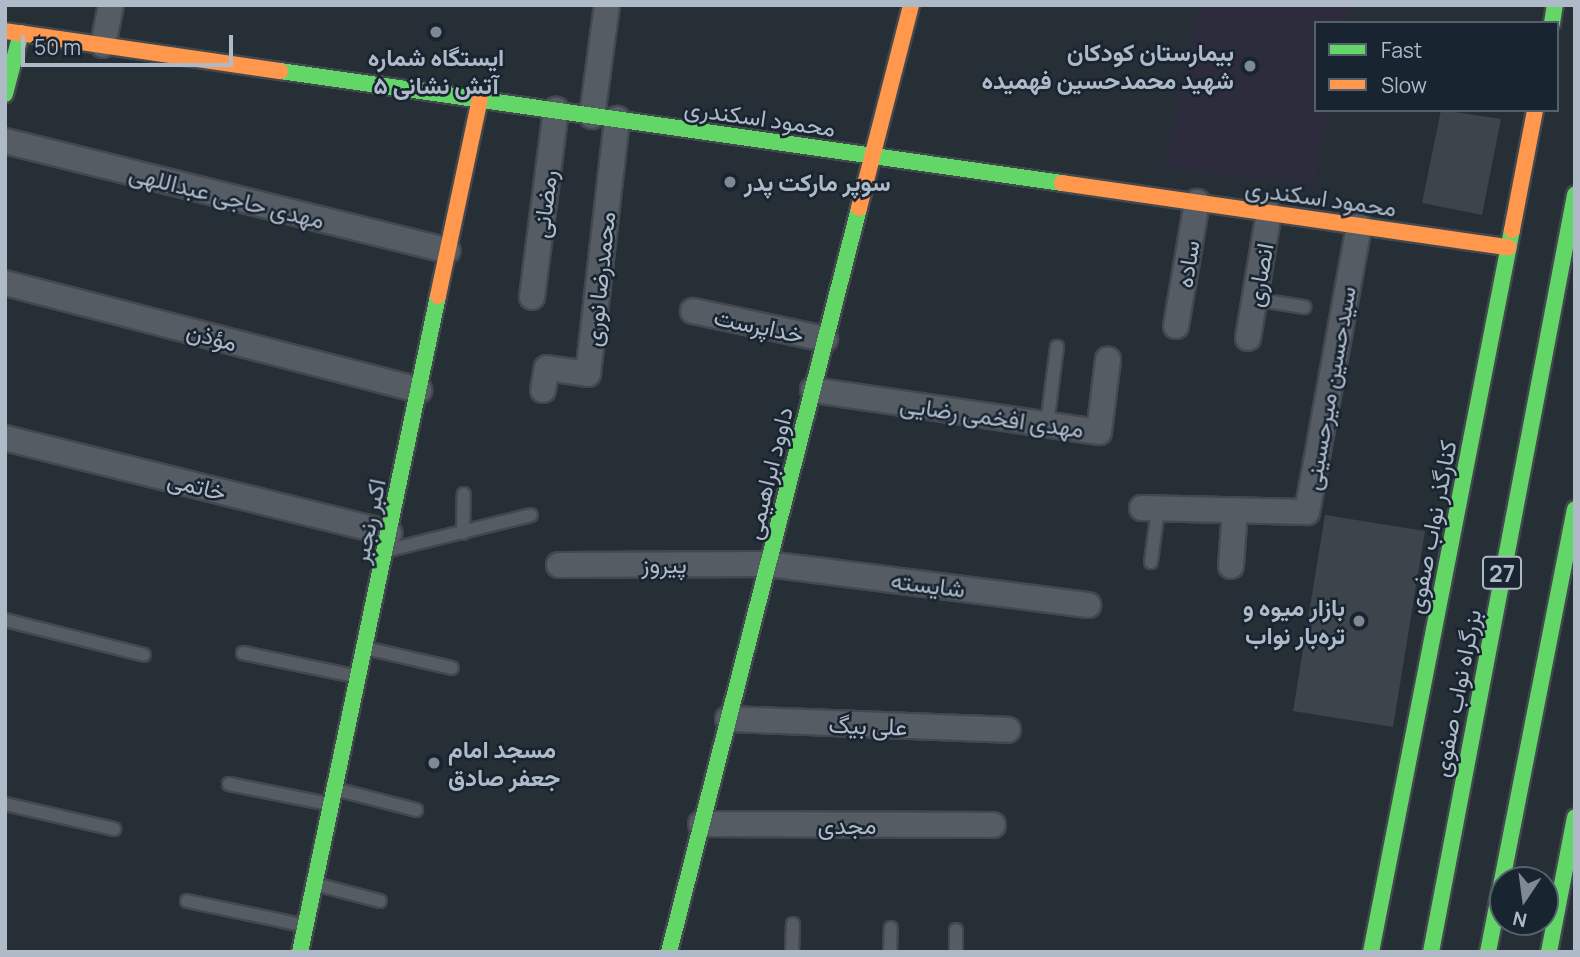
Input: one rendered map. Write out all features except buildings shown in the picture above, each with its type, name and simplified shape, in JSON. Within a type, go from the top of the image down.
[{"type":"main road","name":"داوود ابراهیمی","points":[[669,952],[911,5]]},
{"type":"main road","name":"محمود اسکندری","points":[[13,32],[1508,247]]},
{"type":"main road","points":[[5,94],[13,32]]},
{"type":"main road","name":"اکبر رنجبر","points":[[300,952],[480,99]]},
{"type":"main road","name":"کنارگذر نواب صفوی","points":[[1371,952],[1535,112]]},
{"type":"main road","name":"بزرگراه نواب صفوی","points":[[1431,952],[1575,195]]},
{"type":"main road","name":"27","points":[[1488,952],[1575,509]]},
{"type":"main road","points":[[1549,952],[1575,817]]},
{"type":"street","points":[[103,45],[111,5]]},
{"type":"street","points":[[592,116],[607,5]]},
{"type":"street","name":"رمضانی","points":[[532,297],[556,110]]},
{"type":"street","name":"محمدرضا نوری","points":[[543,390],[547,368],[588,374],[617,119]]},
{"type":"street","name":"مهدی حاجی عبداللهی","points":[[5,141],[448,251]]},
{"type":"street","name":"ساده","points":[[1176,326],[1197,202]]},
{"type":"street","name":"انصاری","points":[[1248,338],[1269,213]]},
{"type":"street","name":"سیدحسین میرحسینی","points":[[1150,508],[1307,512],[1359,226]]},
{"type":"street","name":"مؤذن","points":[[5,283],[419,390]]},
{"type":"street","name":"خداپرست","points":[[693,311],[825,339]]},
{"type":"street","name":"مهدی افخمی رضایی","points":[[813,390],[1099,432],[1108,360]]},
{"type":"street","name":"خاتمی","points":[[5,438],[387,542]]},
{"type":"street","points":[[1231,566],[1235,510]]},
{"type":"street","name":"پیروز","points":[[559,565],[768,564]]},
{"type":"street","name":"شایسته","points":[[768,564],[1088,605]]},
{"type":"street","name":"علی بیگ","points":[[728,719],[1008,730]]},
{"type":"street","name":"مجدی","points":[[701,824],[993,825]]},
{"type":"lane","points":[[1254,299],[1304,307]]},
{"type":"lane","points":[[1047,424],[1057,347]]},
{"type":"lane","points":[[463,533],[464,494]]},
{"type":"lane","points":[[1150,508],[1151,562]]},
{"type":"lane","points":[[387,542],[463,533],[531,515]]},
{"type":"lane","points":[[5,620],[144,655]]},
{"type":"lane","points":[[364,648],[452,668]]},
{"type":"lane","points":[[243,653],[358,677]]},
{"type":"lane","points":[[229,784],[416,810]]},
{"type":"lane","points":[[5,804],[114,830]]},
{"type":"lane","points":[[315,884],[380,901]]},
{"type":"lane","points":[[187,901],[306,926]]},
{"type":"lane","points":[[792,952],[793,924]]},
{"type":"lane","points":[[890,952],[891,928]]},
{"type":"lane","points":[[956,930],[956,952]]},
{"type":"shaded area","name":"بیمارستان کودکان شهید محمدحسین فهمیده","points":[[1198,5],[1350,5],[1347,21],[1314,21],[1314,112],[1329,112],[1314,186],[1164,168]]},
{"type":"traffic: fast","points":[[1552,21],[1555,5]]},
{"type":"traffic: fast","points":[[5,94],[21,33]]},
{"type":"traffic: fast","points":[[280,71],[1062,183]]},
{"type":"traffic: fast","points":[[1431,952],[1575,195]]},
{"type":"traffic: fast","points":[[669,952],[859,208]]},
{"type":"traffic: fast","points":[[1371,952],[1512,230]]},
{"type":"traffic: fast","points":[[300,952],[438,296]]},
{"type":"traffic: fast","points":[[1488,952],[1575,509]]},
{"type":"traffic: fast","points":[[1549,952],[1575,817]]},
{"type":"traffic: slow","points":[[859,208],[911,5]]},
{"type":"traffic: slow","points":[[5,31],[280,71]]},
{"type":"traffic: slow","points":[[438,296],[480,99]]},
{"type":"traffic: slow","points":[[1512,230],[1535,112]]},
{"type":"traffic: slow","points":[[1062,183],[1508,247]]},
{"type":"place","name":"ایستگاه شماره ۵ آتش نشانی","points":[[436,32]]},
{"type":"place","name":"بیمارستان کودکان شهید محمدحسین فهمیده","points":[[1250,66]]},
{"type":"place","name":"سوپر مارکت پدر","points":[[730,182]]},
{"type":"place","name":"بازار میوه و تره‌بار نواب","points":[[1359,621]]},
{"type":"place","name":"مسجد امام جعفر صادق","points":[[434,763]]}]
